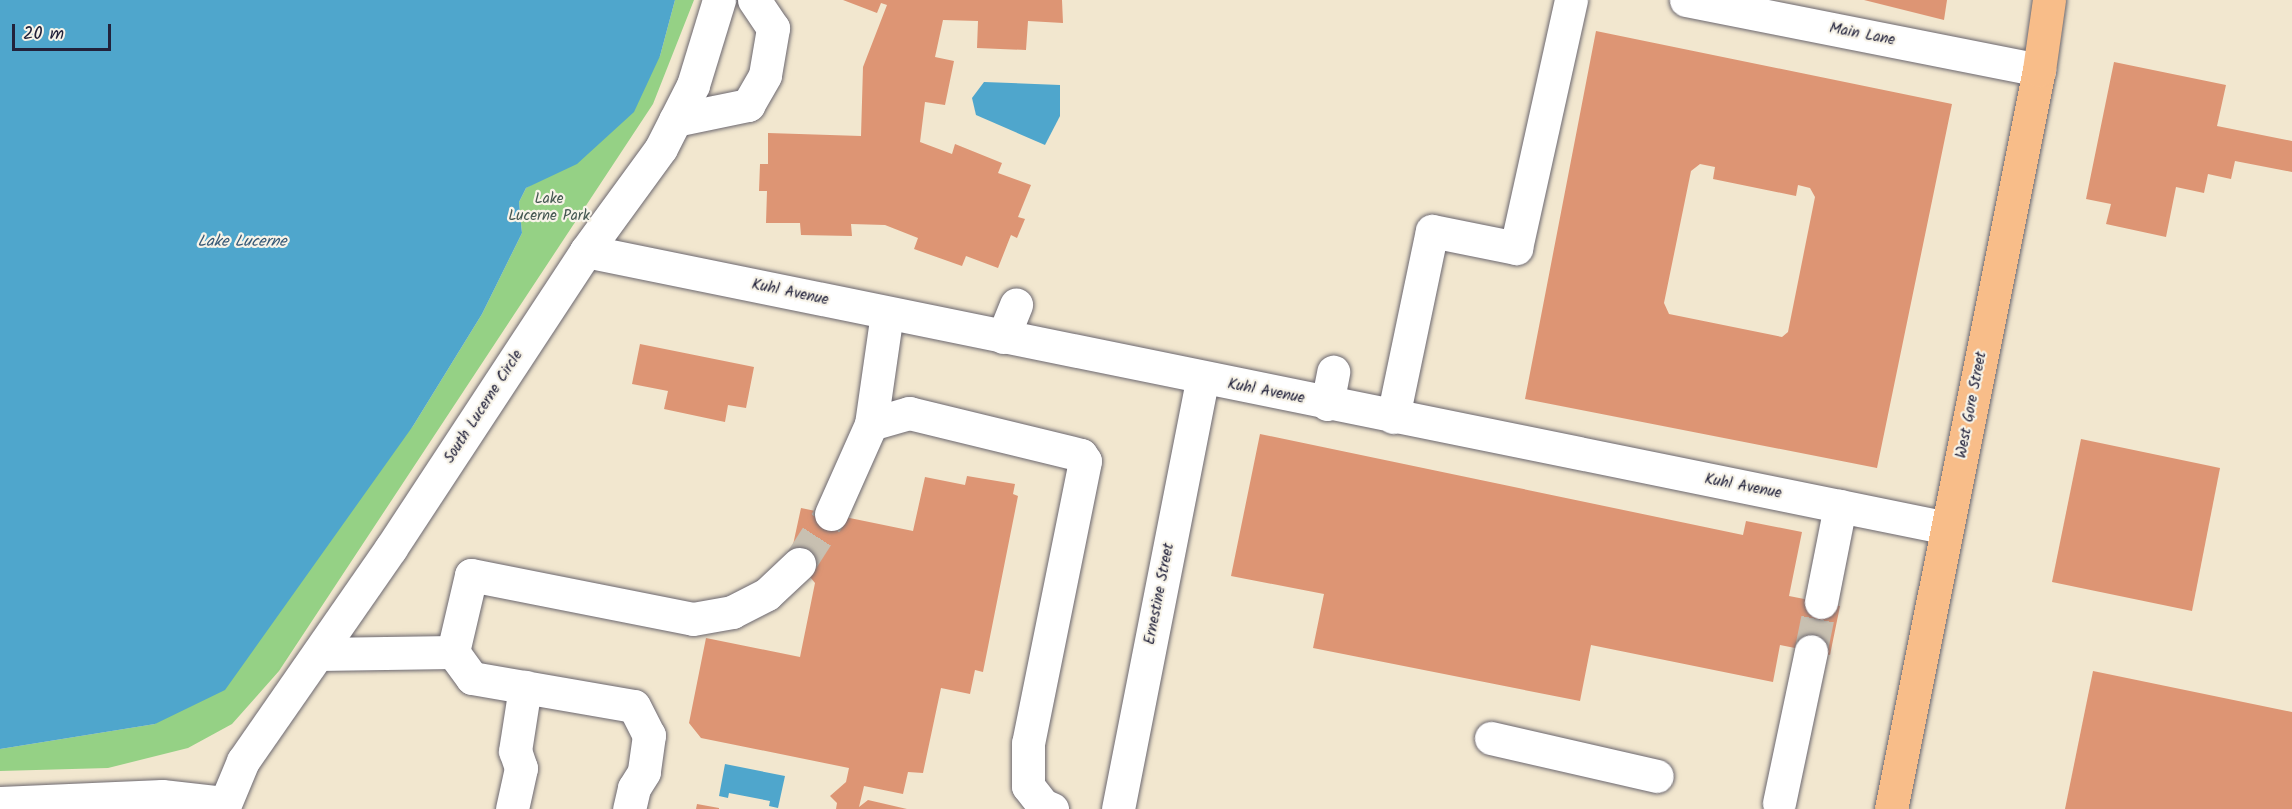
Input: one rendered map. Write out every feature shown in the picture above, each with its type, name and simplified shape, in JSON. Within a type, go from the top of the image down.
[{"type":"main road","name":"West Gore Street","points":[[1891,809],[2039,70],[2049,0]]},
{"type":"street","name":"South Lucerne Circle","points":[[224,806],[243,761],[318,654],[586,251],[661,148],[693,85],[718,0]]},
{"type":"street","points":[[675,120],[748,105],[765,75],[773,27],[754,0]]},
{"type":"street","points":[[1393,417],[1432,231],[1516,248],[1571,0]]},
{"type":"street","name":"Main Lane","points":[[1686,0],[2039,70]]},
{"type":"street","name":"Kuhl Avenue","points":[[586,251],[1202,379],[1947,528]]},
{"type":"street","points":[[1003,337],[1016,305]]},
{"type":"street","points":[[831,514],[871,424],[887,313]]},
{"type":"street","points":[[1328,404],[1333,372]]},
{"type":"street","name":"Ernestine Street","points":[[1118,809],[1202,379]]},
{"type":"street","points":[[871,424],[909,413],[1081,455],[1085,461],[1028,743],[1028,786],[1043,805],[1052,809]]},
{"type":"street","points":[[1821,602],[1840,507]]},
{"type":"street","points":[[630,809],[634,788],[644,772],[649,735],[634,706],[472,678],[453,652],[471,575],[693,619],[732,612],[766,594],[800,564]]},
{"type":"street","points":[[1779,803],[1811,651]]},
{"type":"street","points":[[318,654],[453,652]]},
{"type":"street","points":[[512,809],[521,768],[515,751],[525,687]]},
{"type":"street","points":[[1491,738],[1658,776]]},
{"type":"street","points":[[0,803],[162,796],[224,806]]},
{"type":"green space","name":"Lake Lucerne Park","points":[[675,0],[694,0],[653,104],[279,671],[232,724],[188,748],[108,768],[0,771],[0,749],[155,724],[413,426],[482,314],[522,233],[519,202],[526,188],[543,178],[660,56]]},
{"type":"water","name":"Lake Lucerne","points":[[0,0],[675,0],[660,56],[634,112],[577,164],[526,188],[519,202],[522,233],[482,314],[413,426],[225,690],[155,724],[0,749]]},
{"type":"water","points":[[984,82],[1060,85],[1060,116],[1045,145],[976,115],[972,98]]},
{"type":"water","points":[[725,764],[785,776],[778,808],[769,806],[770,801],[729,793],[728,798],[719,796]]},
{"type":"building","points":[[843,0],[1062,0],[1063,23],[1028,21],[1026,50],[977,48],[978,21],[943,20],[935,57],[954,61],[945,105],[925,102],[920,142],[952,154],[955,144],[1002,163],[998,173],[1031,185],[1018,217],[1025,219],[1017,238],[1011,235],[998,268],[966,256],[962,266],[914,249],[918,238],[885,225],[851,224],[852,236],[801,235],[800,223],[766,223],[767,191],[759,191],[760,164],[768,164],[768,133],[861,136],[863,67],[887,5],[881,3],[877,13]]},
{"type":"building","points":[[1864,0],[1947,0],[1944,20]]},
{"type":"building","points":[[1596,31],[1952,104],[1877,468],[1525,399]],"holes":[[[1700,164],[1715,167],[1713,179],[1796,196],[1798,185],[1810,188],[1815,197],[1788,332],[1782,337],[1669,314],[1664,303],[1691,171]]]},
{"type":"building","points":[[2114,62],[2226,85],[2217,126],[2292,141],[2292,172],[2235,161],[2231,179],[2208,174],[2204,193],[2176,187],[2166,237],[2106,224],[2111,204],[2086,199]]},
{"type":"building","points":[[640,344],[754,367],[746,408],[728,405],[725,422],[664,409],[668,391],[632,384]]},
{"type":"building","points":[[1260,434],[1743,535],[1746,521],[1802,532],[1789,596],[1840,606],[1830,655],[1780,645],[1773,682],[1591,645],[1580,701],[1313,648],[1324,594],[1231,576]]},
{"type":"building","points":[[2081,439],[2220,468],[2192,611],[2052,582]]},
{"type":"building","points":[[967,476],[1015,484],[1013,494],[1018,496],[983,672],[975,670],[970,694],[941,688],[923,773],[908,772],[903,794],[864,786],[859,807],[868,800],[907,809],[836,809],[837,803],[830,796],[846,782],[849,768],[701,738],[689,723],[706,638],[800,657],[815,583],[791,554],[801,508],[913,531],[925,477],[965,485]]},
{"type":"building","points":[[2093,671],[2292,712],[2292,809],[2065,809]]},
{"type":"building","points":[[697,804],[719,808],[719,809],[696,809]]},
{"type":"tunnel","points":[[799,564],[831,514]]},
{"type":"tunnel","points":[[1811,651],[1821,602]]}]
